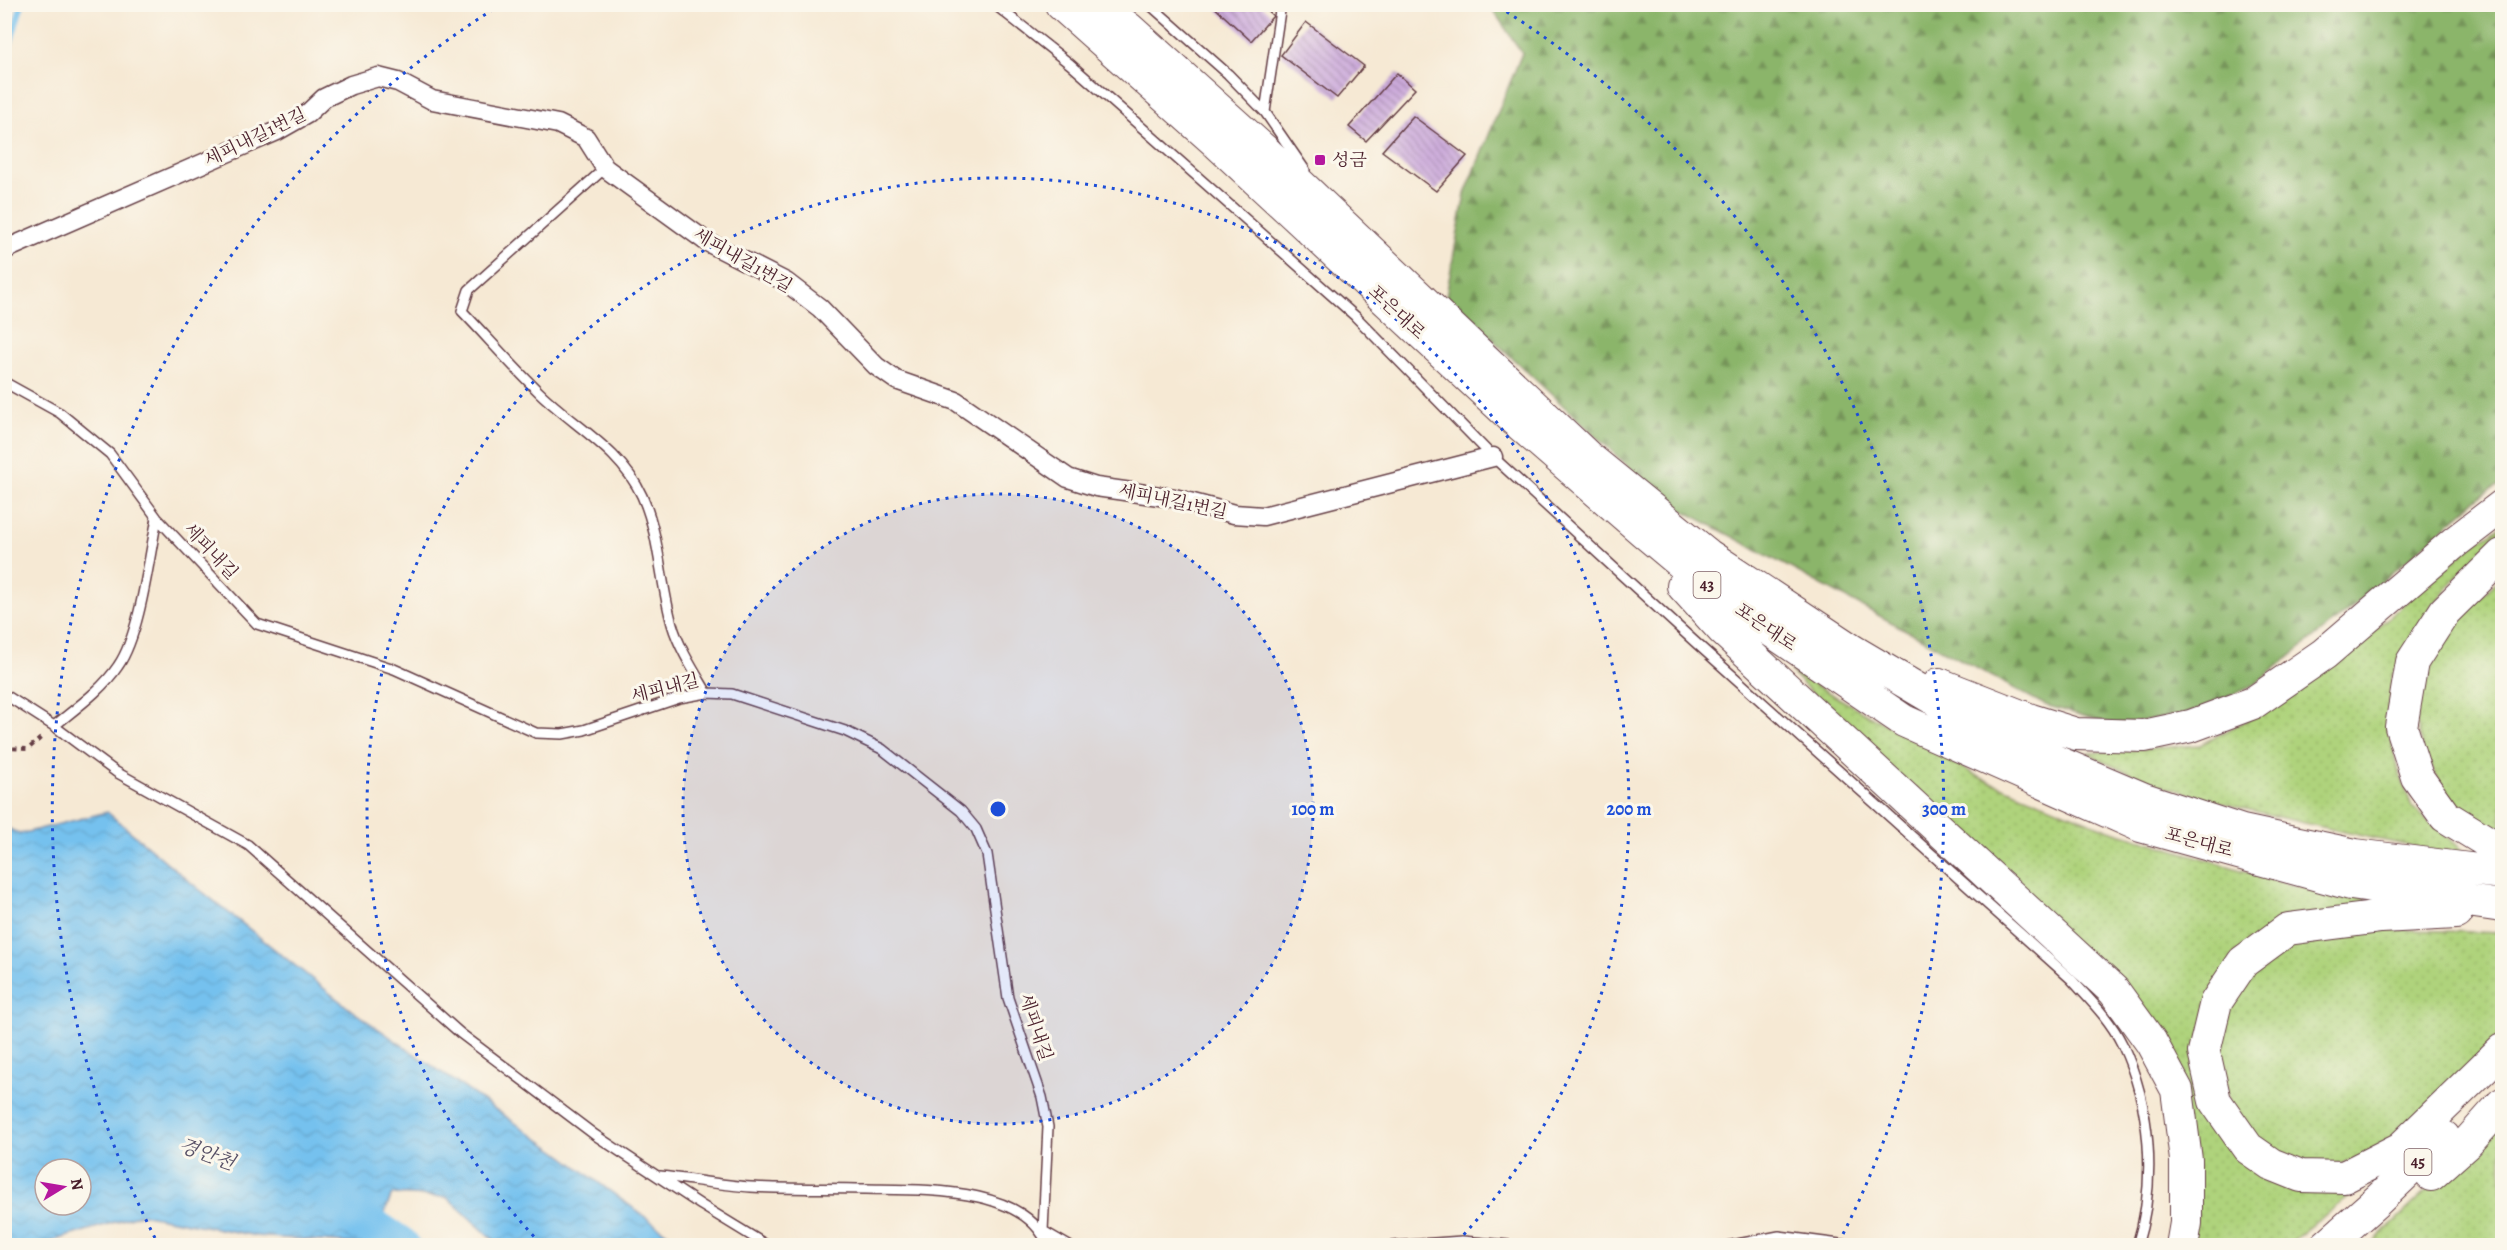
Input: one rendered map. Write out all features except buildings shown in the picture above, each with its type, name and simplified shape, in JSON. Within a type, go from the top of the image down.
[{"type":"highway","name":"포은대로","points":[[1061,4],[1215,141],[1516,422],[1723,598],[1904,721],[2141,826],[2351,884],[2502,906]]},
{"type":"highway","name":"포은대로","points":[[1098,4],[1128,28],[1268,154],[1590,459],[1708,555],[1853,651],[1963,716],[2034,753],[2144,798],[2242,831],[2355,855],[2502,873]]},
{"type":"highway","points":[[1585,480],[1723,630],[2114,991],[2151,1042],[2177,1090],[2186,1160],[2186,1223],[2182,1245]]},
{"type":"highway","points":[[1853,651],[2031,720],[2076,734],[2144,736],[2191,726],[2253,703],[2324,654],[2454,542],[2502,506]]},
{"type":"highway","points":[[2502,555],[2445,611],[2412,662],[2402,728],[2417,777],[2445,816],[2502,851]]},
{"type":"highway","points":[[2502,911],[2381,917],[2288,929],[2243,962],[2216,1002],[2204,1052],[2216,1101],[2248,1148],[2271,1164],[2301,1176],[2344,1177],[2401,1148],[2502,1050]]},
{"type":"highway","name":"45","points":[[2326,1245],[2378,1200],[2460,1121],[2502,1071]]},
{"type":"highway","name":"45","points":[[2352,1245],[2468,1142],[2502,1104]]},
{"type":"street","name":"세피내길1번길","points":[[4,250],[277,130],[307,114],[324,98],[351,85],[378,77],[398,82],[432,100],[558,124],[586,138],[606,168],[707,242],[786,282],[820,308],[882,371],[896,380],[956,401],[1068,478],[1096,487],[1174,498],[1234,514],[1263,516],[1493,457]]},
{"type":"lane","points":[[994,4],[1070,64],[1355,316],[1493,457],[1695,642],[2071,979],[2098,1008],[2122,1043],[2147,1129],[2149,1171],[2146,1216],[2137,1245]]},
{"type":"lane","points":[[1149,4],[1228,74],[1265,112],[1309,176]]},
{"type":"lane","points":[[1265,112],[1281,4]]},
{"type":"lane","points":[[606,168],[469,290],[462,311],[541,394],[606,447],[630,474],[642,496],[651,524],[672,625],[706,693]]},
{"type":"lane","points":[[1315,185],[1340,222]]},
{"type":"lane","name":"세피내길","points":[[4,382],[60,413],[110,454],[157,518],[257,624],[394,669],[536,734],[562,734],[584,730],[670,700],[706,693],[732,694],[845,731],[882,749],[961,811],[976,829],[987,854],[1008,998],[1042,1096],[1048,1127],[1043,1231]]},
{"type":"lane","points":[[54,726],[97,689],[119,665],[134,632],[157,518]]},
{"type":"lane","points":[[4,694],[54,726],[116,772],[248,845],[460,1033],[595,1135],[768,1245]]},
{"type":"lane","points":[[656,1175],[749,1187],[941,1191],[993,1201],[1014,1210],[1043,1231],[1069,1245]]},
{"type":"lane","points":[[1043,1231],[1048,1245]]},
{"type":"lane","points":[[1727,1245],[1779,1236],[1855,1245]]},
{"type":"lane","points":[[1393,1245],[1462,1241],[1520,1245]]},
{"type":"path","points":[[4,748],[28,749],[54,726]]},
{"type":"green space","points":[[1504,5],[2502,5],[2502,484],[2483,494],[2349,610],[2251,687],[2186,714],[2115,725],[2045,705],[1664,500],[1446,296],[1465,194],[1522,53],[1493,10]]},
{"type":"green space","points":[[2502,526],[2502,540],[2458,575],[2425,616],[2392,676],[2387,719],[2396,763],[2412,807],[2473,859],[2302,823],[2205,798],[2144,779],[2087,753],[2200,745],[2291,697],[2365,638],[2468,548]]},
{"type":"green space","points":[[2502,577],[2502,836],[2452,802],[2423,753],[2415,713],[2426,668],[2448,627]]},
{"type":"green space","points":[[1790,671],[1981,778],[2109,830],[2291,885],[2365,898],[2371,904],[2235,953],[2200,1088],[2224,1142],[2263,1173],[2363,1185],[2287,1245],[2193,1245],[2175,1057]]},
{"type":"green space","points":[[2350,928],[2502,933],[2502,1032],[2425,1112],[2378,1153],[2320,1170],[2256,1143],[2230,1107],[2218,1044],[2226,1010],[2252,969],[2291,938]]},
{"type":"green space","points":[[2502,1119],[2502,1245],[2370,1245]]},
{"type":"water","points":[[107,812],[190,882],[351,1010],[556,1151],[683,1245],[499,1245],[447,1197],[392,1194],[372,1245],[257,1236],[141,1214],[39,1245],[5,1245],[5,827],[20,834]]},
{"type":"waterway","points":[[4,63],[22,4]]},
{"type":"waterway","name":"경안천","points":[[335,1202],[401,1246]]},
{"type":"place","name":"성금","points":[[1320,160]]}]
